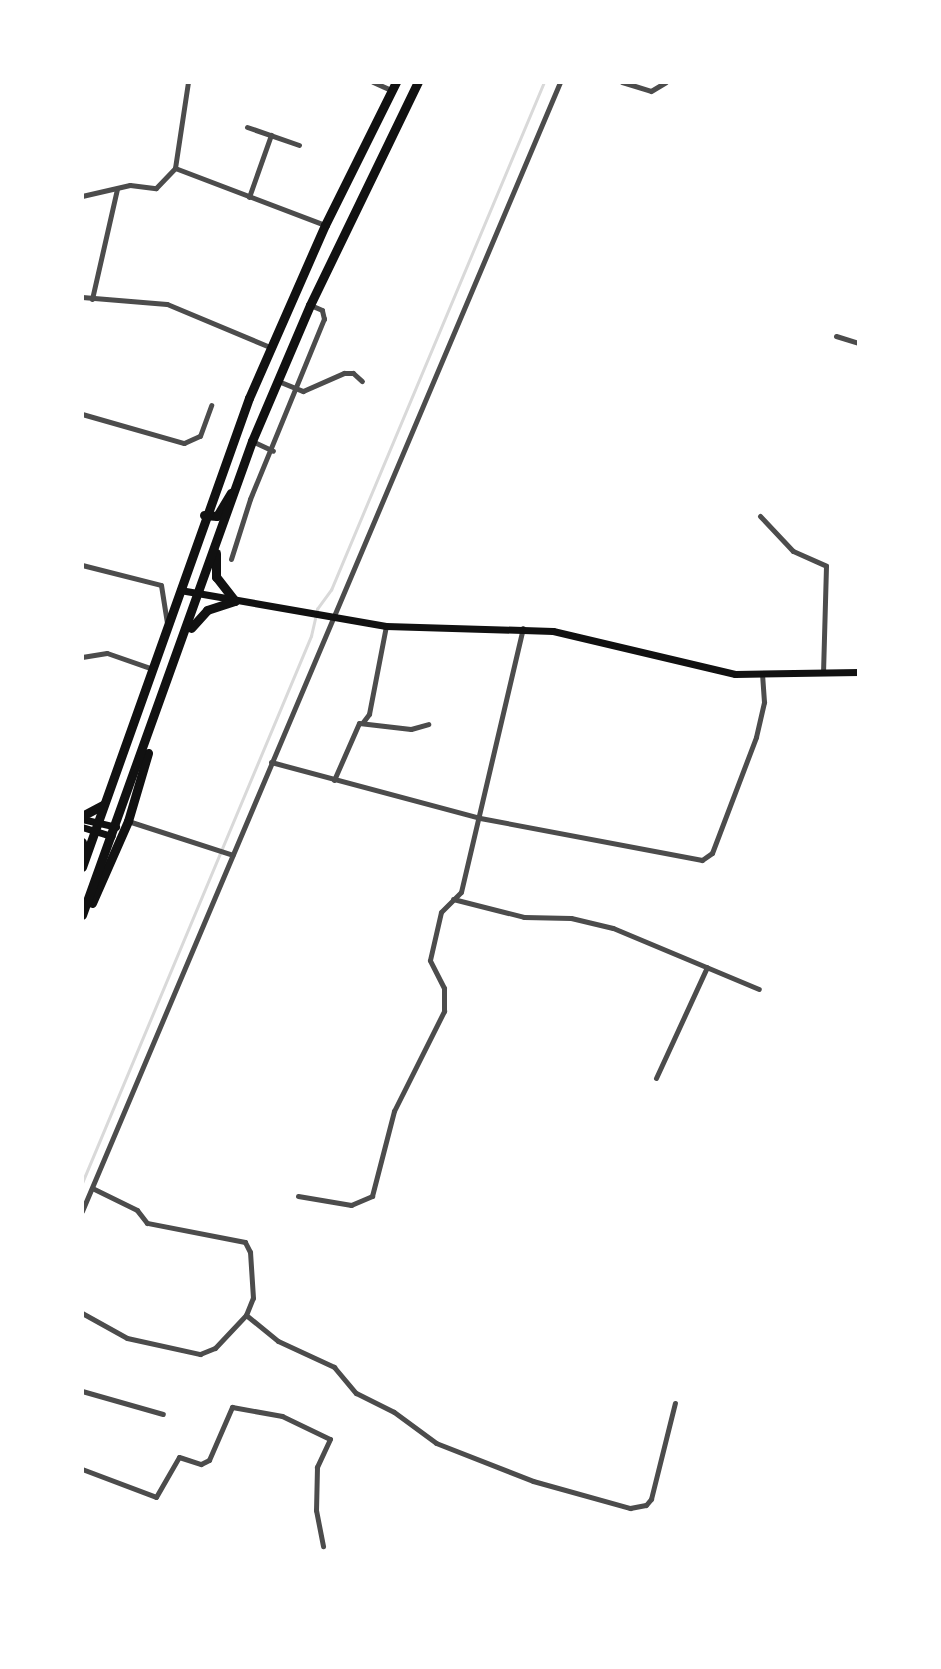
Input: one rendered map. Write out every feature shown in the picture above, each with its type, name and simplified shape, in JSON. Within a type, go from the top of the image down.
[{"type":"highway","points":[[82,917],[150,737],[200,594],[220,526],[252,441],[310,305],[418,82]]},
{"type":"highway","points":[[82,866],[98,827],[204,515],[270,348],[325,226],[394,86]]},
{"type":"highway","points":[[204,515],[217,516],[223,499],[232,493]]},
{"type":"highway","points":[[177,658],[198,618],[235,601],[216,577],[220,526]]},
{"type":"highway","points":[[82,917],[103,885],[128,821],[146,765],[150,737]]},
{"type":"highway","points":[[82,817],[95,813],[108,798]]},
{"type":"highway","points":[[82,842],[82,866]]},
{"type":"main road","points":[[180,590],[307,616],[386,626],[523,628],[584,637],[735,674],[762,676],[859,672]]},
{"type":"main road","points":[[82,817],[98,827]]},
{"type":"main road","points":[[82,827],[114,831]]},
{"type":"street","points":[[82,196],[130,185],[156,188],[175,168],[188,82]]},
{"type":"street","points":[[373,82],[394,86]]},
{"type":"street","points":[[82,1211],[271,762],[328,619],[560,82]]},
{"type":"street","points":[[622,82],[647,91],[666,82]]},
{"type":"street","points":[[247,127],[299,145]]},
{"type":"street","points":[[249,197],[271,135]]},
{"type":"street","points":[[175,168],[325,226]]},
{"type":"street","points":[[92,299],[117,189]]},
{"type":"street","points":[[82,297],[167,304],[270,348]]},
{"type":"street","points":[[231,559],[250,499],[273,451],[324,319],[322,310],[310,305]]},
{"type":"street","points":[[836,335],[859,343]]},
{"type":"street","points":[[278,381],[296,388],[314,389],[344,373],[353,373],[362,381]]},
{"type":"street","points":[[82,414],[184,443],[200,436],[211,405]]},
{"type":"street","points":[[252,441],[273,451]]},
{"type":"street","points":[[232,493],[250,499]]},
{"type":"street","points":[[760,516],[793,551],[826,566],[822,673]]},
{"type":"street","points":[[82,565],[161,585],[167,628]]},
{"type":"street","points":[[334,780],[354,728],[369,714],[386,626]]},
{"type":"street","points":[[298,1196],[351,1205],[372,1196],[394,1111],[444,1011],[444,988],[430,960],[441,912],[461,892],[523,628]]},
{"type":"street","points":[[82,657],[107,653],[153,668]]},
{"type":"street","points":[[271,762],[480,818],[708,858],[756,737],[764,702],[762,676]]},
{"type":"street","points":[[363,722],[411,729],[428,724]]},
{"type":"street","points":[[128,821],[230,854]]},
{"type":"street","points":[[453,900],[524,917],[594,923],[758,989]]},
{"type":"street","points":[[656,1078],[707,967]]},
{"type":"street","points":[[82,1313],[127,1338],[200,1354],[215,1348],[246,1315],[253,1298],[250,1252],[245,1242],[147,1223],[137,1210],[92,1188]]},
{"type":"street","points":[[246,1315],[278,1341],[334,1367],[356,1393],[394,1412],[436,1443],[533,1481],[630,1508],[646,1505],[651,1499],[675,1403]]},
{"type":"street","points":[[82,1391],[163,1414]]},
{"type":"street","points":[[82,1469],[156,1497],[179,1457],[201,1464],[209,1460],[232,1407],[282,1416],[330,1439],[317,1467],[316,1510],[323,1546]]},
{"type":"waterway","points":[[82,1183],[311,636],[317,609],[331,590],[544,82]]}]
